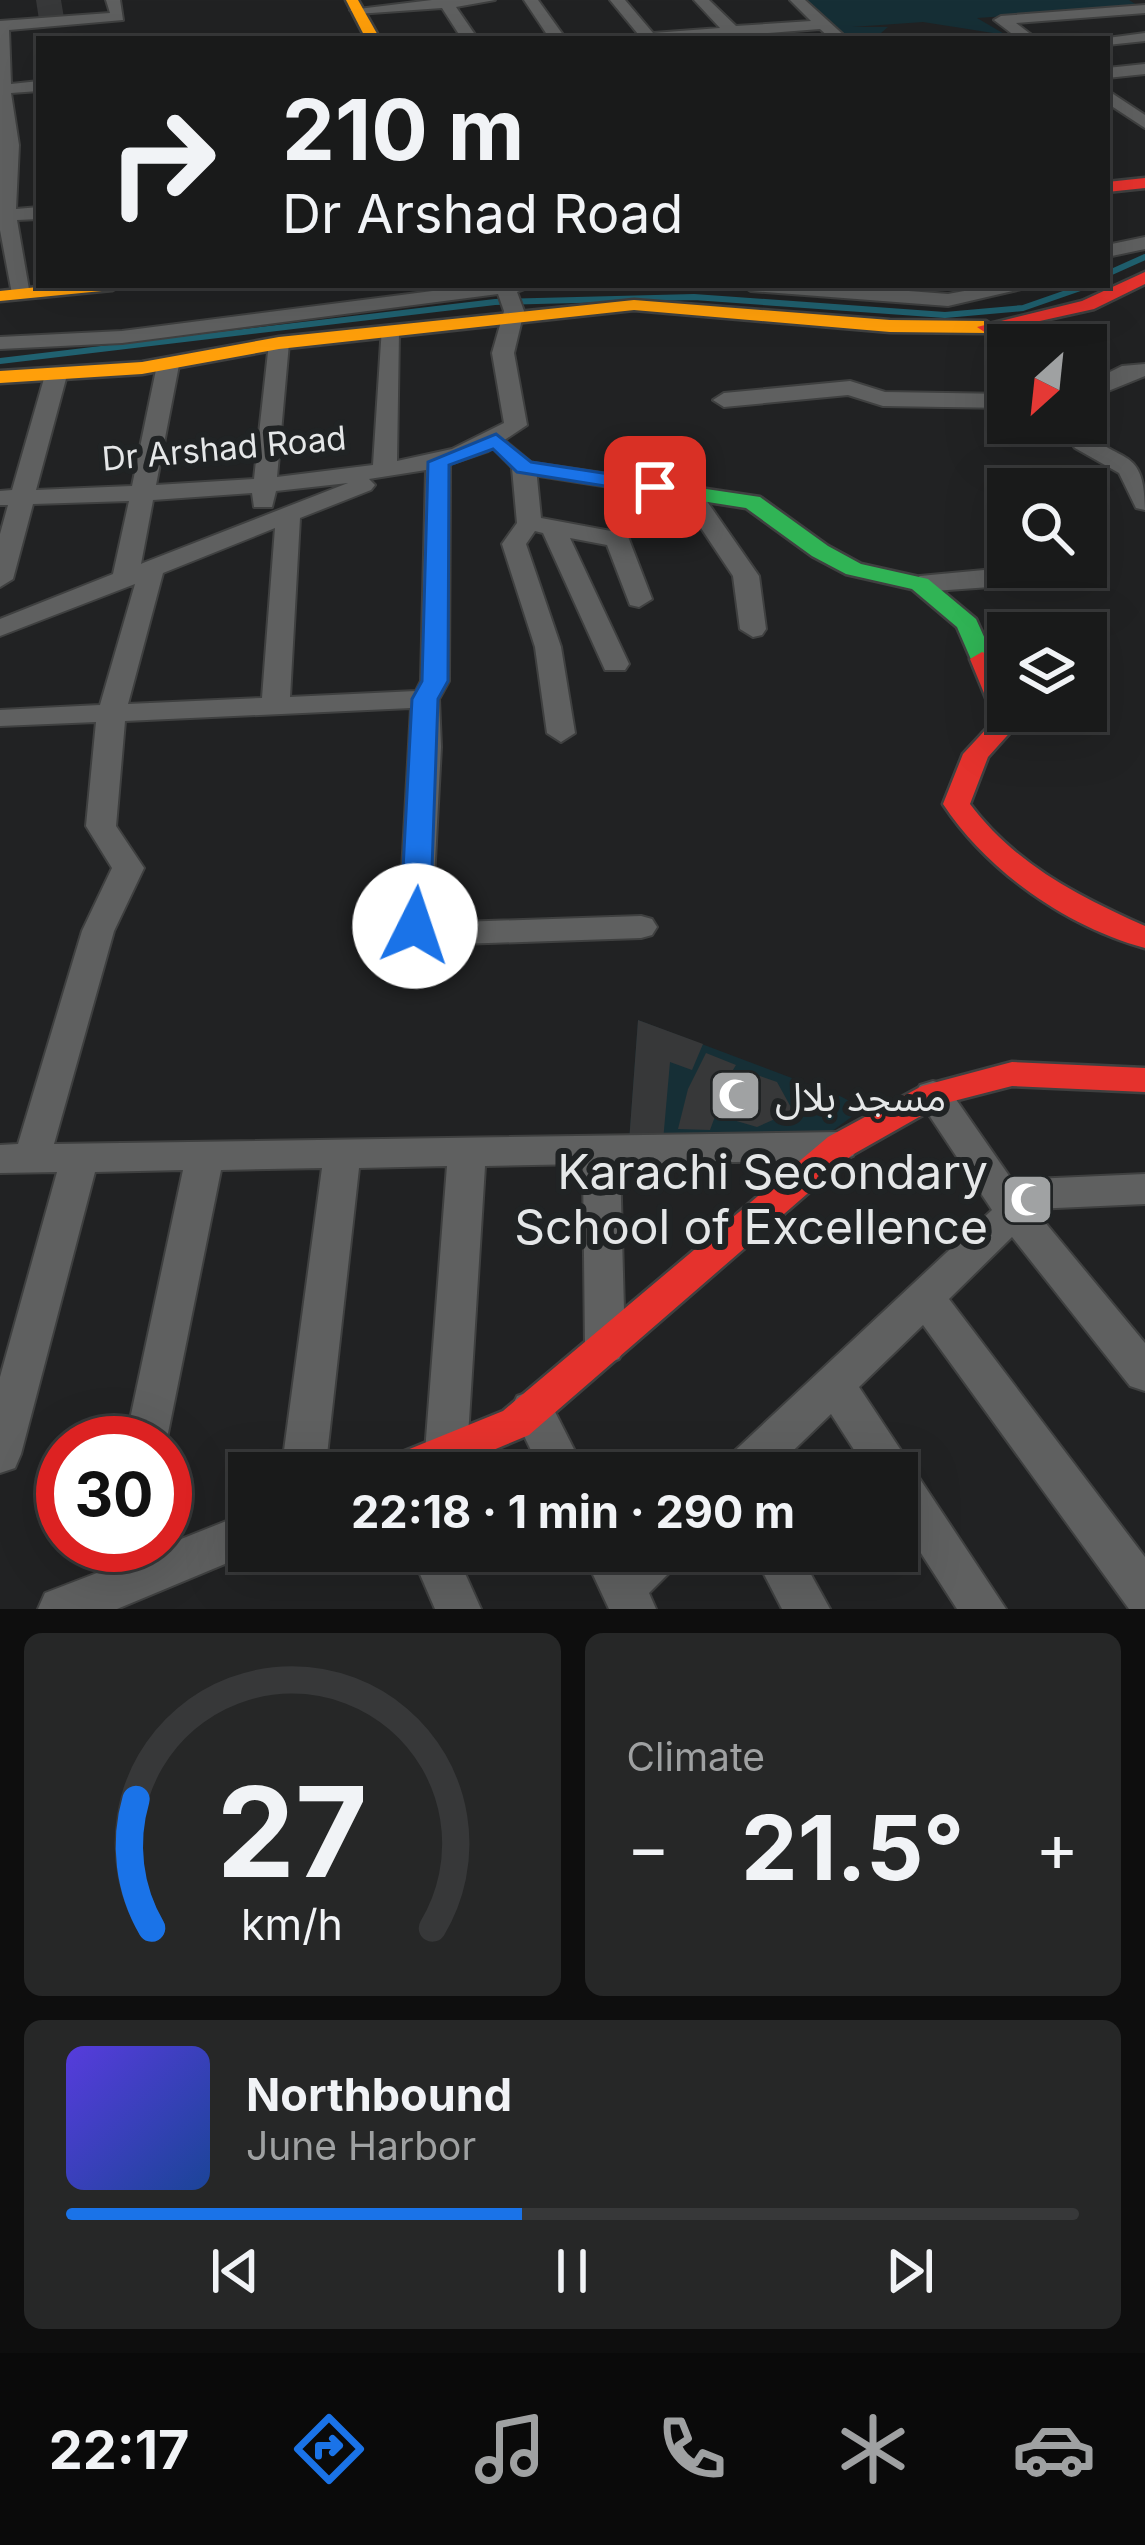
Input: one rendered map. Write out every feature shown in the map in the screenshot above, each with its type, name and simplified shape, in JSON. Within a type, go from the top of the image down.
[{"type":"street","points":[[84,288],[10,296],[3,216],[12,145],[2,96],[1,26],[118,17],[112,0]]},
{"type":"street","points":[[372,36],[355,5],[488,0]]},
{"type":"street","points":[[531,0],[556,36]]},
{"type":"street","points":[[617,0],[647,36]]},
{"type":"street","points":[[701,0],[736,35],[824,24]]},
{"type":"street","points":[[796,0],[837,36]]},
{"type":"street","points":[[1132,0],[1145,8]]},
{"type":"street","points":[[445,2],[468,36]]},
{"type":"street","points":[[1025,36],[1001,20],[1145,8]]},
{"type":"street","points":[[1110,40],[1145,37]]},
{"type":"street","points":[[1110,73],[1145,69]]},
{"type":"street","points":[[2,96],[36,87]]},
{"type":"street","points":[[1114,100],[1145,104]]},
{"type":"street","points":[[1114,100],[1145,123]]},
{"type":"street","points":[[1110,187],[1145,183]]},
{"type":"street","points":[[3,216],[36,213]]},
{"type":"street","points":[[1110,250],[1145,243]]},
{"type":"street","points":[[0,343],[122,338],[511,296],[890,326],[991,328],[1088,305],[1145,277]]},
{"type":"street","points":[[791,288],[948,300],[1013,288]]},
{"type":"street","points":[[0,377],[168,365],[279,343],[388,331],[511,296]]},
{"type":"street","points":[[511,296],[503,353],[515,425],[496,440],[524,468],[541,525],[615,664]]},
{"type":"street","points":[[385,470],[388,331]]},
{"type":"street","points":[[259,526],[279,343]]},
{"type":"street","points":[[168,365],[144,493],[138,574],[110,715],[101,826],[128,868],[98,931],[16,1158],[840,1146]]},
{"type":"street","points":[[1107,382],[1130,371],[1145,370]]},
{"type":"street","points":[[0,579],[13,498],[56,374]]},
{"type":"street","points":[[1107,387],[1145,388]]},
{"type":"street","points":[[724,400],[850,388],[883,399],[987,401]]},
{"type":"street","name":"Dr Arshad Road","points":[[13,498],[265,488],[427,463],[496,440]]},
{"type":"street","points":[[1085,444],[1129,469],[1145,502]]},
{"type":"street","points":[[0,629],[427,463],[435,681],[425,699],[415,926],[459,933],[641,927]]},
{"type":"street","points":[[524,468],[752,502],[820,551],[854,569],[920,584],[987,579]]},
{"type":"street","points":[[689,492],[746,576],[753,629]]},
{"type":"street","points":[[276,704],[288,515]]},
{"type":"street","points":[[561,733],[548,646],[514,544],[541,525],[618,539],[639,599]]},
{"type":"street","points":[[920,584],[968,624],[1004,710],[1001,728],[976,754],[956,804],[973,835],[1047,893],[1145,938]]},
{"type":"street","points":[[0,718],[425,699]]},
{"type":"street","points":[[467,1152],[446,1452],[516,1423],[840,1146],[934,1094],[1012,1074],[1145,1080]]},
{"type":"street","points":[[934,1094],[1009,1204],[1145,1373]]},
{"type":"street","points":[[601,1150],[604,1347]]},
{"type":"street","points":[[306,1452],[342,1154]]},
{"type":"street","points":[[152,1416],[205,1156]]},
{"type":"street","points":[[0,1454],[80,1157]]},
{"type":"street","points":[[763,1452],[926,1298],[1009,1204],[1145,1190]]},
{"type":"street","points":[[926,1298],[1145,1594]]},
{"type":"street","points":[[835,1385],[879,1452]]},
{"type":"street","points":[[532,1409],[554,1452]]},
{"type":"street","points":[[918,1511],[983,1609]]},
{"type":"street","points":[[192,1548],[228,1538]]},
{"type":"street","points":[[61,1609],[113,1572]]},
{"type":"street","points":[[441,1572],[458,1609]]},
{"type":"street","points":[[786,1572],[807,1609]]},
{"type":"shaded area","points":[[798,0],[1129,0],[1140,7],[977,18],[1008,36],[923,22],[852,27],[888,27],[878,36],[843,36]]},
{"type":"shaded area","points":[[638,1020],[842,1097],[858,1106],[857,1113],[824,1137],[629,1142]]},
{"type":"building","points":[[36,0],[61,0],[64,18],[39,20]]},
{"type":"building","name":"مسجد بلال","points":[[638,1020],[703,1044],[692,1070],[670,1062],[663,1141],[629,1142]]},
{"type":"building","name":"مسجد بلال","points":[[706,1053],[736,1065],[728,1078],[760,1076],[777,1082],[793,1111],[757,1127],[733,1120],[720,1103],[710,1130],[678,1129],[688,1089]]},
{"type":"waterway","points":[[1110,273],[1145,257]]},
{"type":"waterway","points":[[0,361],[495,302],[694,297],[945,315],[1023,308],[1080,288]]},
{"type":"traffic: fast","points":[[496,440],[524,468],[752,502],[820,551],[854,569],[920,584],[968,624],[982,659]]},
{"type":"traffic: slow","points":[[352,0],[371,36]]},
{"type":"traffic: slow","points":[[0,296],[81,288]]},
{"type":"traffic: slow","points":[[0,377],[142,368],[279,343],[634,305],[890,326],[986,327]]},
{"type":"traffic: jam","points":[[1110,187],[1145,183]]},
{"type":"traffic: jam","points":[[986,327],[1088,305],[1145,277]]},
{"type":"traffic: jam","points":[[982,659],[1004,710],[1001,728],[976,754],[956,804],[974,829],[1016,868],[1065,900],[1145,938]]},
{"type":"traffic: jam","points":[[445,1452],[516,1423],[840,1146],[933,1094],[1012,1074],[1145,1080]]},
{"type":"place","name":"مسجد بلال","points":[[736,1096]]},
{"type":"place","name":"Karachi Secondary School of Excellence","points":[[1027,1199]]},
{"type":"route","points":[[415,926],[427,747],[425,699],[435,681],[438,462],[496,440],[524,468],[655,487]]}]
